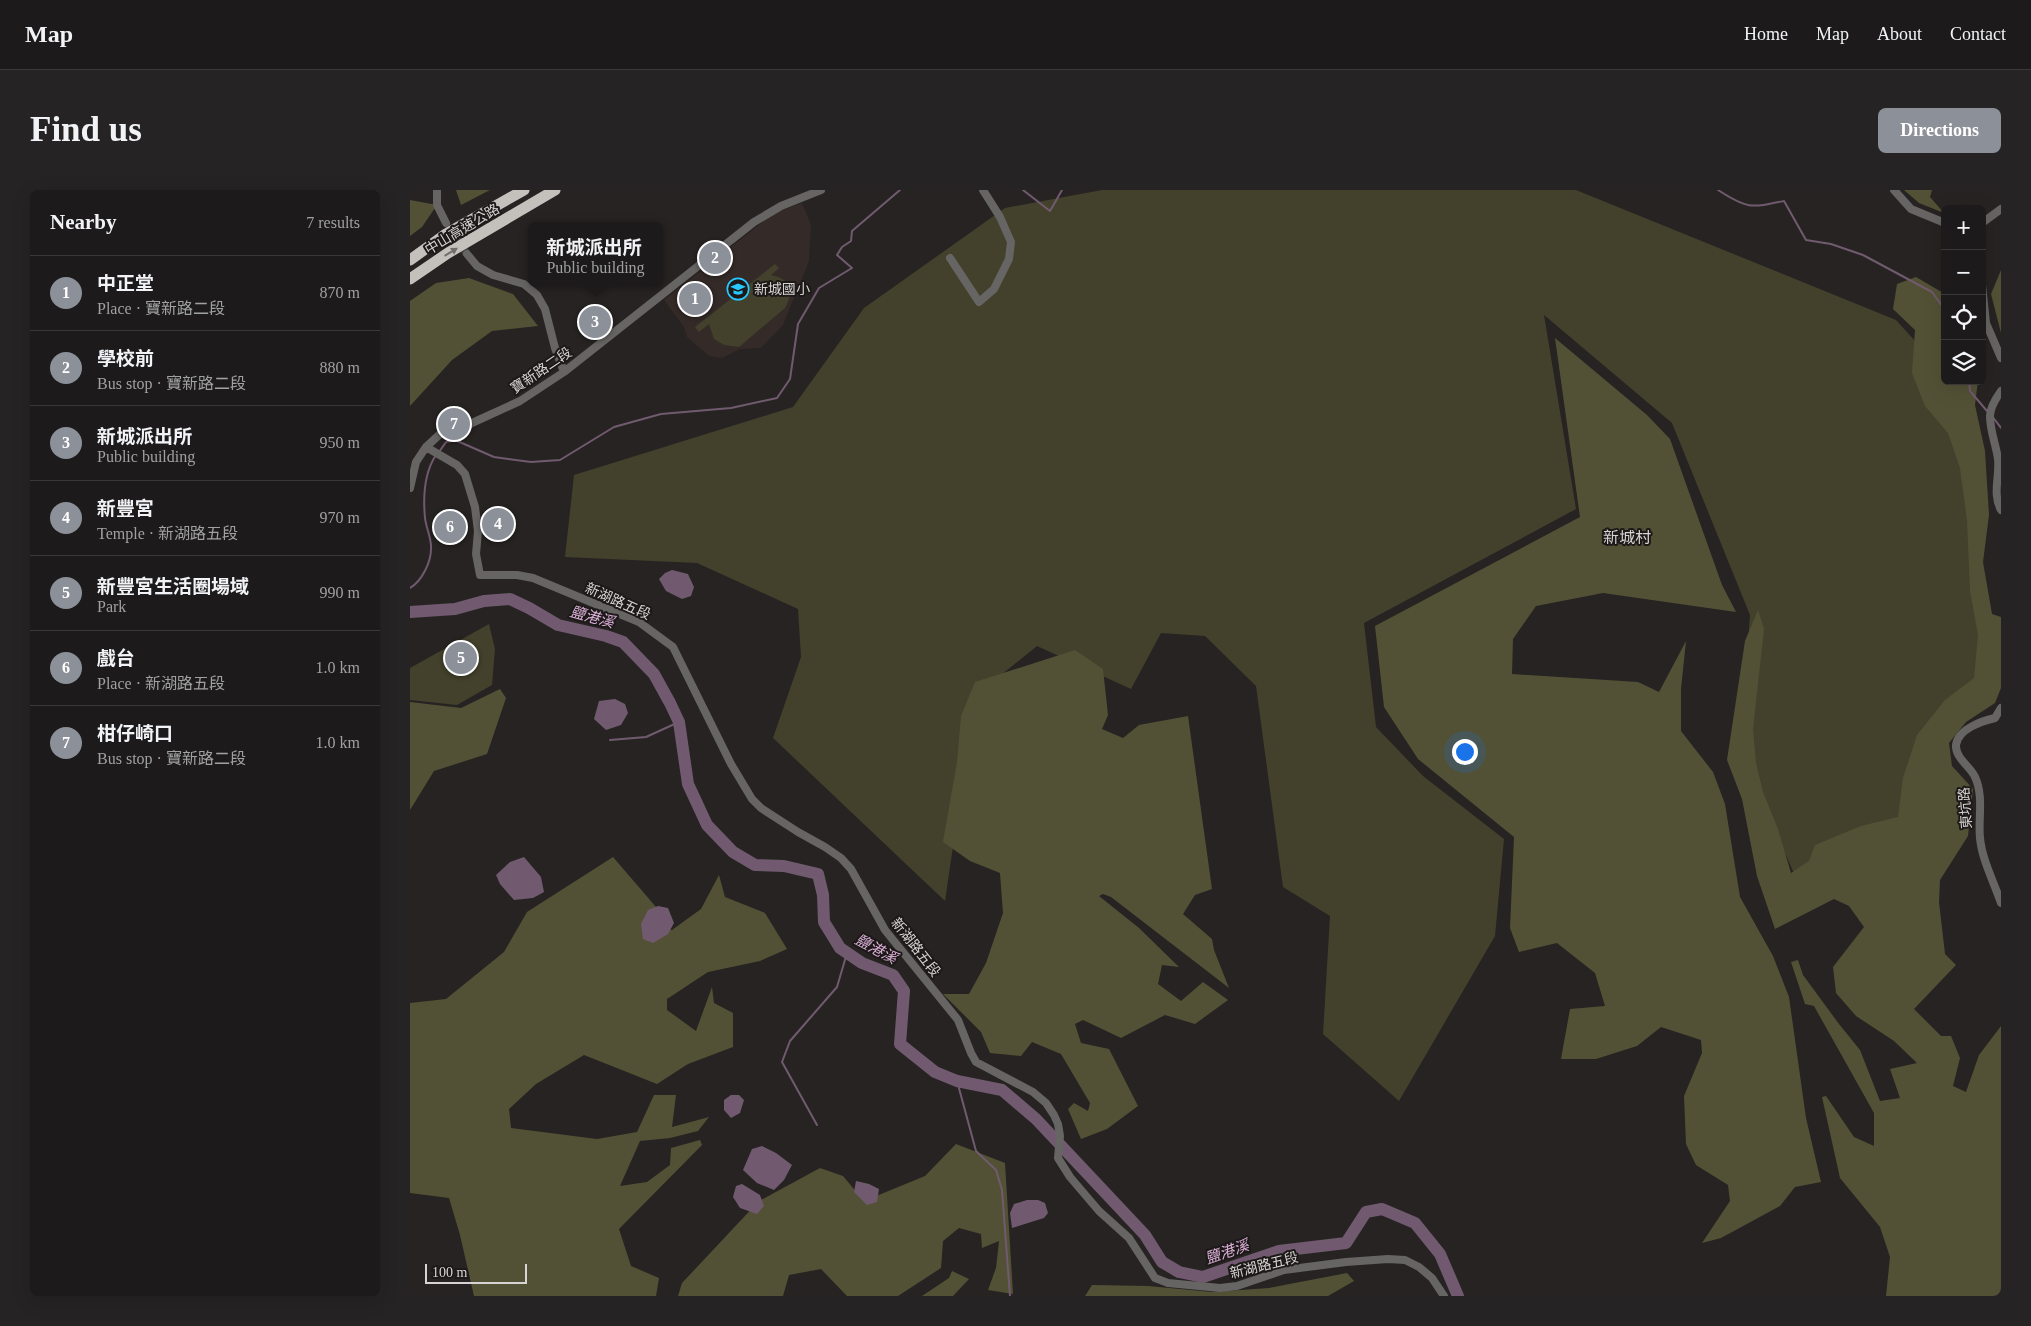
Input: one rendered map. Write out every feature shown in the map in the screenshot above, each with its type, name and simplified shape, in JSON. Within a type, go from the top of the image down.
[{"type":"highway","name":"中山高速公路","points":[[410,260],[446,234],[524,190]]},
{"type":"highway","name":"中山高速公路","points":[[410,279],[448,253],[555,190]]},
{"type":"street","points":[[437,190],[437,205],[446,223]]},
{"type":"street","name":"寶新路二段","points":[[410,488],[416,462],[426,447],[439,435],[461,428],[520,401],[564,372],[754,222],[781,206],[821,190]]},
{"type":"street","points":[[950,258],[979,302],[994,289],[1009,259],[1011,242],[1000,217],[983,190]]},
{"type":"street","points":[[1894,190],[1911,209],[1941,220]]},
{"type":"street","points":[[1986,219],[2001,209]]},
{"type":"street","points":[[467,254],[477,266],[493,275],[524,284],[537,295],[545,308],[555,348],[564,372]]},
{"type":"street","points":[[1983,295],[1986,323],[2001,358]]},
{"type":"street","points":[[2001,391],[1995,400],[1990,415],[1998,460],[1996,490],[2001,510]]},
{"type":"street","name":"新湖路五段","points":[[426,447],[456,465],[465,474],[471,488],[476,507],[478,531],[476,554],[480,575],[517,575],[532,578],[639,622],[673,648],[730,764],[752,799],[761,808],[798,832],[826,847],[851,869],[885,930],[958,1020],[976,1062],[1033,1092],[1046,1103],[1058,1124],[1060,1136],[1057,1149],[1058,1158],[1070,1177],[1099,1211],[1129,1238],[1155,1278],[1168,1283],[1220,1288],[1237,1286],[1284,1270],[1346,1262],[1388,1259],[1406,1260],[1419,1267],[1432,1278],[1444,1296]]},
{"type":"street","name":"東坑路","points":[[2001,708],[1995,718],[1981,721],[1959,737],[1956,746],[1960,756],[1975,777],[1980,802],[1980,840],[2001,904]]},
{"type":"shaded area","points":[[456,190],[490,190],[461,205]]},
{"type":"shaded area","points":[[1102,190],[1576,190],[1896,320],[1941,370],[1941,385],[1953,385],[1991,672],[1933,740],[1913,821],[1802,892],[1740,750],[1750,615],[1672,423],[1544,315],[1576,509],[1364,623],[1376,727],[1423,776],[1504,839],[1495,936],[1399,1101],[1323,1034],[1330,916],[1283,887],[1256,686],[1205,636],[1161,633],[1131,689],[1037,646],[975,696],[945,901],[773,738],[801,657],[798,609],[697,563],[565,557],[574,475],[793,407],[864,308],[1005,208]]},
{"type":"shaded area","points":[[1904,190],[1932,190],[1930,197],[1941,212],[1919,203]]},
{"type":"shaded area","points":[[410,200],[437,205],[422,227],[410,236]]},
{"type":"shaded area","name":"新城國小","points":[[802,203],[811,225],[809,261],[783,325],[761,348],[740,349],[722,358],[709,356],[687,337],[684,327],[664,300],[774,213]]},
{"type":"shaded area","points":[[775,264],[779,268],[771,275],[783,279],[790,291],[785,308],[739,347],[724,345],[714,339],[709,324],[699,332],[695,327]]},
{"type":"shaded area","points":[[2001,270],[2001,333],[1991,294]]},
{"type":"shaded area","points":[[1916,277],[1941,292],[1941,385],[1978,385],[1975,405],[1985,451],[1989,515],[1983,562],[1992,614],[2001,617],[2001,688],[1995,703],[1966,722],[1949,743],[1952,766],[1973,789],[1968,836],[1940,880],[1939,902],[1945,954],[1956,965],[1914,1009],[1941,1036],[1951,1036],[1960,1058],[1953,1086],[1966,1092],[1979,1055],[2001,1026],[2001,1296],[1886,1296],[1890,1257],[1880,1227],[1840,1178],[1822,1097],[1826,1096],[1854,1137],[1874,1146],[1874,1113],[1814,1006],[1805,1004],[1791,962],[1798,960],[1803,975],[1860,1050],[1880,1101],[1900,1098],[1890,1069],[1917,1063],[1894,1041],[1856,1016],[1836,993],[1833,967],[1864,927],[1849,906],[1834,899],[1775,929],[1757,876],[1742,799],[1727,760],[1745,641],[1758,610],[1764,629],[1753,729],[1756,763],[1763,792],[1778,829],[1791,873],[1809,861],[1815,845],[1861,826],[1898,817],[1903,778],[1917,735],[1945,700],[1974,678],[1978,635],[1970,591],[1967,520],[1960,468],[1948,433],[1925,406],[1912,373],[1915,330],[1893,309],[1897,284]]},
{"type":"shaded area","points":[[469,278],[513,294],[538,326],[492,331],[452,360],[410,406],[410,301],[436,283]]},
{"type":"shaded area","points":[[1555,338],[1647,415],[1670,439],[1722,585],[1736,612],[1603,593],[1536,606],[1513,639],[1512,674],[1638,682],[1659,692],[1686,641],[1681,689],[1681,731],[1713,772],[1725,804],[1740,897],[1773,956],[1789,997],[1806,1118],[1821,1182],[1795,1187],[1780,1206],[1721,1238],[1702,1243],[1730,1201],[1728,1185],[1696,1165],[1686,1144],[1684,1096],[1702,1053],[1701,1040],[1661,1027],[1637,1046],[1596,1059],[1561,1059],[1570,1009],[1605,1006],[1595,973],[1557,943],[1519,952],[1510,928],[1514,837],[1418,759],[1384,707],[1375,626],[1580,517]]},
{"type":"shaded area","points":[[672,570],[688,574],[694,587],[691,596],[682,599],[666,591],[659,579],[665,573]]},
{"type":"shaded area","points":[[489,624],[495,649],[492,685],[457,705],[410,700],[410,668]]},
{"type":"shaded area","points":[[1075,650],[1103,669],[1108,715],[1102,729],[1123,738],[1139,725],[1188,716],[1212,889],[1195,895],[1183,914],[1212,939],[1214,950],[1229,988],[1111,897],[1103,894],[1099,896],[1139,928],[1179,967],[1162,965],[1158,984],[1181,1001],[1203,982],[1228,1000],[1195,1024],[1165,1015],[1121,1038],[1083,1020],[1075,1024],[1081,1043],[1109,1049],[1138,1106],[1107,1129],[1081,1139],[1068,1109],[1074,1103],[1088,1111],[1090,1103],[1061,1054],[1032,1042],[1021,1056],[990,1053],[981,1032],[943,994],[969,994],[986,963],[1003,913],[1000,873],[970,861],[943,842],[957,762],[961,716],[975,682]]},
{"type":"shaded area","points":[[500,689],[506,698],[487,754],[434,771],[410,810],[410,702],[461,708]]},
{"type":"shaded area","points":[[615,699],[625,704],[628,713],[621,725],[606,730],[594,719],[599,701]]},
{"type":"shaded area","points":[[524,857],[541,877],[544,892],[533,898],[514,900],[500,884],[496,875],[510,862]]},
{"type":"shaded area","points":[[613,857],[656,907],[654,926],[672,930],[701,909],[719,875],[725,897],[765,913],[787,949],[760,961],[708,972],[667,999],[667,1010],[696,1031],[712,987],[714,1003],[733,1013],[733,1047],[688,1064],[657,1084],[584,1055],[536,1084],[509,1109],[511,1128],[597,1139],[637,1132],[654,1095],[676,1095],[672,1127],[709,1117],[698,1131],[670,1138],[640,1141],[620,1186],[647,1182],[670,1165],[671,1148],[700,1140],[702,1145],[619,1229],[631,1266],[659,1278],[656,1296],[474,1296],[460,1235],[449,1198],[410,1193],[410,1003],[446,999],[504,952],[527,912]]},
{"type":"shaded area","points":[[658,906],[668,908],[674,923],[668,934],[653,943],[643,939],[641,924],[648,910]]},
{"type":"shaded area","points":[[731,1095],[739,1095],[744,1100],[740,1113],[731,1118],[724,1110],[724,1100]]},
{"type":"shaded area","points":[[956,1144],[1005,1163],[1013,1294],[988,1290],[996,1268],[999,1241],[982,1248],[981,1234],[959,1228],[943,1241],[941,1268],[898,1296],[847,1296],[821,1269],[789,1275],[783,1296],[678,1296],[682,1283],[759,1201],[820,1168],[843,1176],[864,1201],[925,1176]]},
{"type":"shaded area","points":[[762,1146],[776,1153],[792,1165],[784,1180],[774,1190],[757,1183],[743,1170],[752,1149]]},
{"type":"shaded area","points":[[856,1181],[879,1189],[877,1202],[867,1205],[854,1192]]},
{"type":"shaded area","points":[[742,1184],[760,1195],[764,1206],[757,1214],[740,1208],[733,1197],[736,1186]]},
{"type":"shaded area","points":[[1027,1200],[1038,1200],[1045,1203],[1048,1213],[1044,1218],[1012,1228],[1010,1213],[1014,1204]]},
{"type":"shaded area","points":[[952,1271],[969,1279],[953,1296],[922,1296],[949,1278]]},
{"type":"shaded area","points":[[1347,1273],[1354,1281],[1328,1296],[1085,1296],[1092,1285],[1148,1286],[1212,1292],[1269,1288]]},
{"type":"waterway","points":[[439,452],[446,442],[455,440],[494,457],[531,462],[560,460],[614,427],[661,414],[731,408],[777,398],[790,379],[798,324],[819,288],[852,268],[837,255],[842,247],[851,241],[852,231],[900,190]]},
{"type":"waterway","points":[[1023,190],[1050,211],[1062,190]]},
{"type":"waterway","points":[[1718,190],[1743,204],[1756,206],[1784,201],[1806,240],[1831,244],[1863,255],[1932,292],[1941,304]]},
{"type":"waterway","points":[[1969,385],[1970,391],[1987,411]]},
{"type":"waterway","points":[[1992,416],[2001,428]]},
{"type":"waterway","points":[[410,588],[422,576],[431,554],[431,541],[425,518],[424,494],[429,469],[436,455]]},
{"type":"waterway","name":"鹽港溪","points":[[410,612],[455,609],[484,601],[510,599],[558,625],[606,636],[623,642],[654,674],[679,722],[688,784],[707,825],[733,852],[755,865],[784,866],[818,874],[823,895],[824,922],[840,948],[862,963],[893,975],[904,991],[900,1044],[935,1072],[957,1081],[1002,1090],[1036,1119],[1145,1235],[1162,1262],[1179,1272],[1203,1277],[1279,1251],[1346,1243],[1366,1212],[1382,1209],[1415,1223],[1440,1254],[1458,1296]]},
{"type":"waterway","points":[[610,740],[646,737],[679,722]]},
{"type":"waterway","points":[[817,1125],[782,1062],[790,1041],[837,987],[847,953]]},
{"type":"waterway","points":[[957,1081],[976,1151],[996,1170],[1002,1190],[1010,1296]]},
{"type":"tunnel","points":[[449,227],[467,254]]},
{"type":"place","name":"學校前","points":[[715,258]]},
{"type":"place","name":"新城國小","points":[[738,289]]},
{"type":"place","name":"中正堂","points":[[695,299]]},
{"type":"place","name":"新城派出所","points":[[595,322]]},
{"type":"place","name":"柑仔崎口","points":[[454,424]]},
{"type":"place","name":"新豐宮","points":[[498,524]]},
{"type":"place","name":"戲台","points":[[450,527]]},
{"type":"place","name":"新豐宮生活圈場域","points":[[461,658]]},
{"type":"district","name":"新城村","points":[[1627,537]]}]
